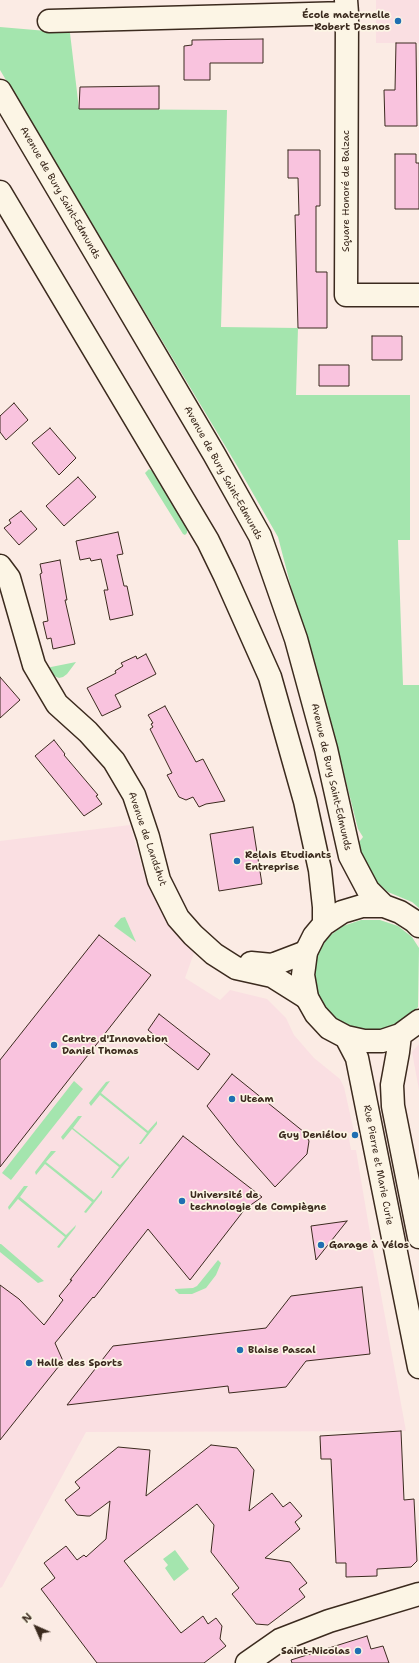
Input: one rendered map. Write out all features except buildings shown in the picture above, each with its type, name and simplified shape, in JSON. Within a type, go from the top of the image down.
[{"type":"main road","points":[[49,21],[241,8],[347,7]]},
{"type":"main road","name":"Square Honoré de Balzac","points":[[347,7],[346,294],[419,295]]},
{"type":"main road","name":"Avenue de Bury Saint-Edmunds","points":[[0,91],[214,454],[260,536],[296,639],[326,749],[350,856],[368,890],[384,906]]},
{"type":"main road","points":[[0,192],[208,541],[270,677],[305,801],[320,870],[324,906],[324,924]]},
{"type":"main road","name":"Avenue de Landshut","points":[[0,566],[9,578],[34,665],[57,704],[88,732],[114,761],[134,795],[148,837],[159,880],[178,918],[193,935],[214,954],[236,968],[272,976],[307,998]]},
{"type":"main road","points":[[419,926],[400,912],[384,906],[362,906],[342,912],[324,924],[314,936],[306,952],[302,975],[307,998],[316,1014],[329,1028],[346,1037],[364,1041],[382,1041],[400,1035],[419,1021]]},
{"type":"main road","name":"Avenue de Landshut","points":[[226,961],[272,965],[306,952]]},
{"type":"main road","points":[[400,1035],[392,1085],[393,1106],[419,1237]]},
{"type":"main road","name":"Rue Pierre et Marie Curie","points":[[346,1037],[357,1058],[419,1367]]},
{"type":"main road","points":[[247,1663],[280,1640],[329,1621],[419,1594]]},
{"type":"shaded area","name":"École maternelle Robert Desnos","points":[[376,0],[419,0],[419,43],[376,43]]},
{"type":"shaded area","name":"Université de technologie de Compiègne","points":[[130,825],[146,880],[167,922],[194,953],[185,978],[220,1000],[230,990],[267,999],[286,1018],[294,1035],[314,1058],[340,1079],[344,1087],[354,1132],[348,1133],[351,1150],[356,1150],[406,1431],[86,1432],[2,1587],[0,1588],[0,841]]},
{"type":"shaded area","points":[[419,1044],[419,1090],[412,1052]]},
{"type":"green space","points":[[0,27],[70,33],[79,109],[227,110],[221,327],[298,328],[296,395],[410,395],[410,540],[398,540],[403,685],[419,685],[419,908],[412,902],[388,892],[370,876],[356,846],[363,837],[358,829],[332,726],[302,629],[278,537],[239,469],[0,70]]},
{"type":"green space","points":[[149,469],[152,471],[187,528],[187,533],[185,535],[145,473]]},
{"type":"green space","points":[[76,662],[67,674],[59,678],[52,675],[46,668]]},
{"type":"green space","points":[[125,917],[136,942],[114,926],[121,918]]},
{"type":"green space","points":[[361,920],[380,920],[398,926],[412,937],[419,948],[418,1007],[405,1021],[389,1030],[370,1033],[351,1030],[335,1021],[322,1007],[315,990],[313,971],[318,953],[328,937],[343,926]]},
{"type":"green space","points":[[74,1081],[83,1089],[11,1180],[2,1173]]},
{"type":"green space","points":[[110,1081],[101,1093],[148,1131],[157,1121],[157,1124],[141,1144],[139,1144],[147,1133],[100,1095],[91,1106],[89,1103],[106,1082]]},
{"type":"green space","points":[[78,1116],[82,1116],[73,1128],[120,1165],[129,1156],[113,1178],[111,1178],[119,1167],[72,1129],[63,1140],[61,1137]]},
{"type":"green space","points":[[51,1151],[56,1151],[46,1162],[94,1200],[102,1190],[102,1193],[86,1213],[84,1212],[92,1202],[45,1164],[36,1175],[35,1172]]},
{"type":"green space","points":[[24,1186],[28,1186],[20,1197],[66,1235],[76,1225],[59,1248],[57,1247],[65,1237],[18,1199],[9,1210],[8,1207]]},
{"type":"green space","points":[[0,1244],[44,1281],[38,1283],[0,1252]]},
{"type":"green space","points":[[218,1260],[221,1263],[216,1275],[206,1288],[192,1294],[179,1294],[175,1290],[193,1288],[197,1286]]},
{"type":"green space","points":[[175,1550],[189,1569],[174,1581],[165,1568],[168,1565],[163,1559]]},
{"type":"place","name":"École maternelle Robert Desnos","points":[[398,21]]},
{"type":"place","name":"Relais Etudiants Entreprise","points":[[237,861]]},
{"type":"place","name":"Centre d'Innovation Daniel Thomas","points":[[54,1045]]},
{"type":"place","name":"Uteam","points":[[232,1099]]},
{"type":"place","name":"Guy Deniélou","points":[[355,1135]]},
{"type":"place","name":"Université de technologie de Compiègne","points":[[182,1201]]},
{"type":"place","name":"Garage à Vélos","points":[[321,1245]]},
{"type":"place","name":"Blaise Pascal","points":[[240,1350]]},
{"type":"place","name":"Halle des Sports","points":[[29,1363]]},
{"type":"place","name":"Saint-Nicolas","points":[[358,1651]]}]
